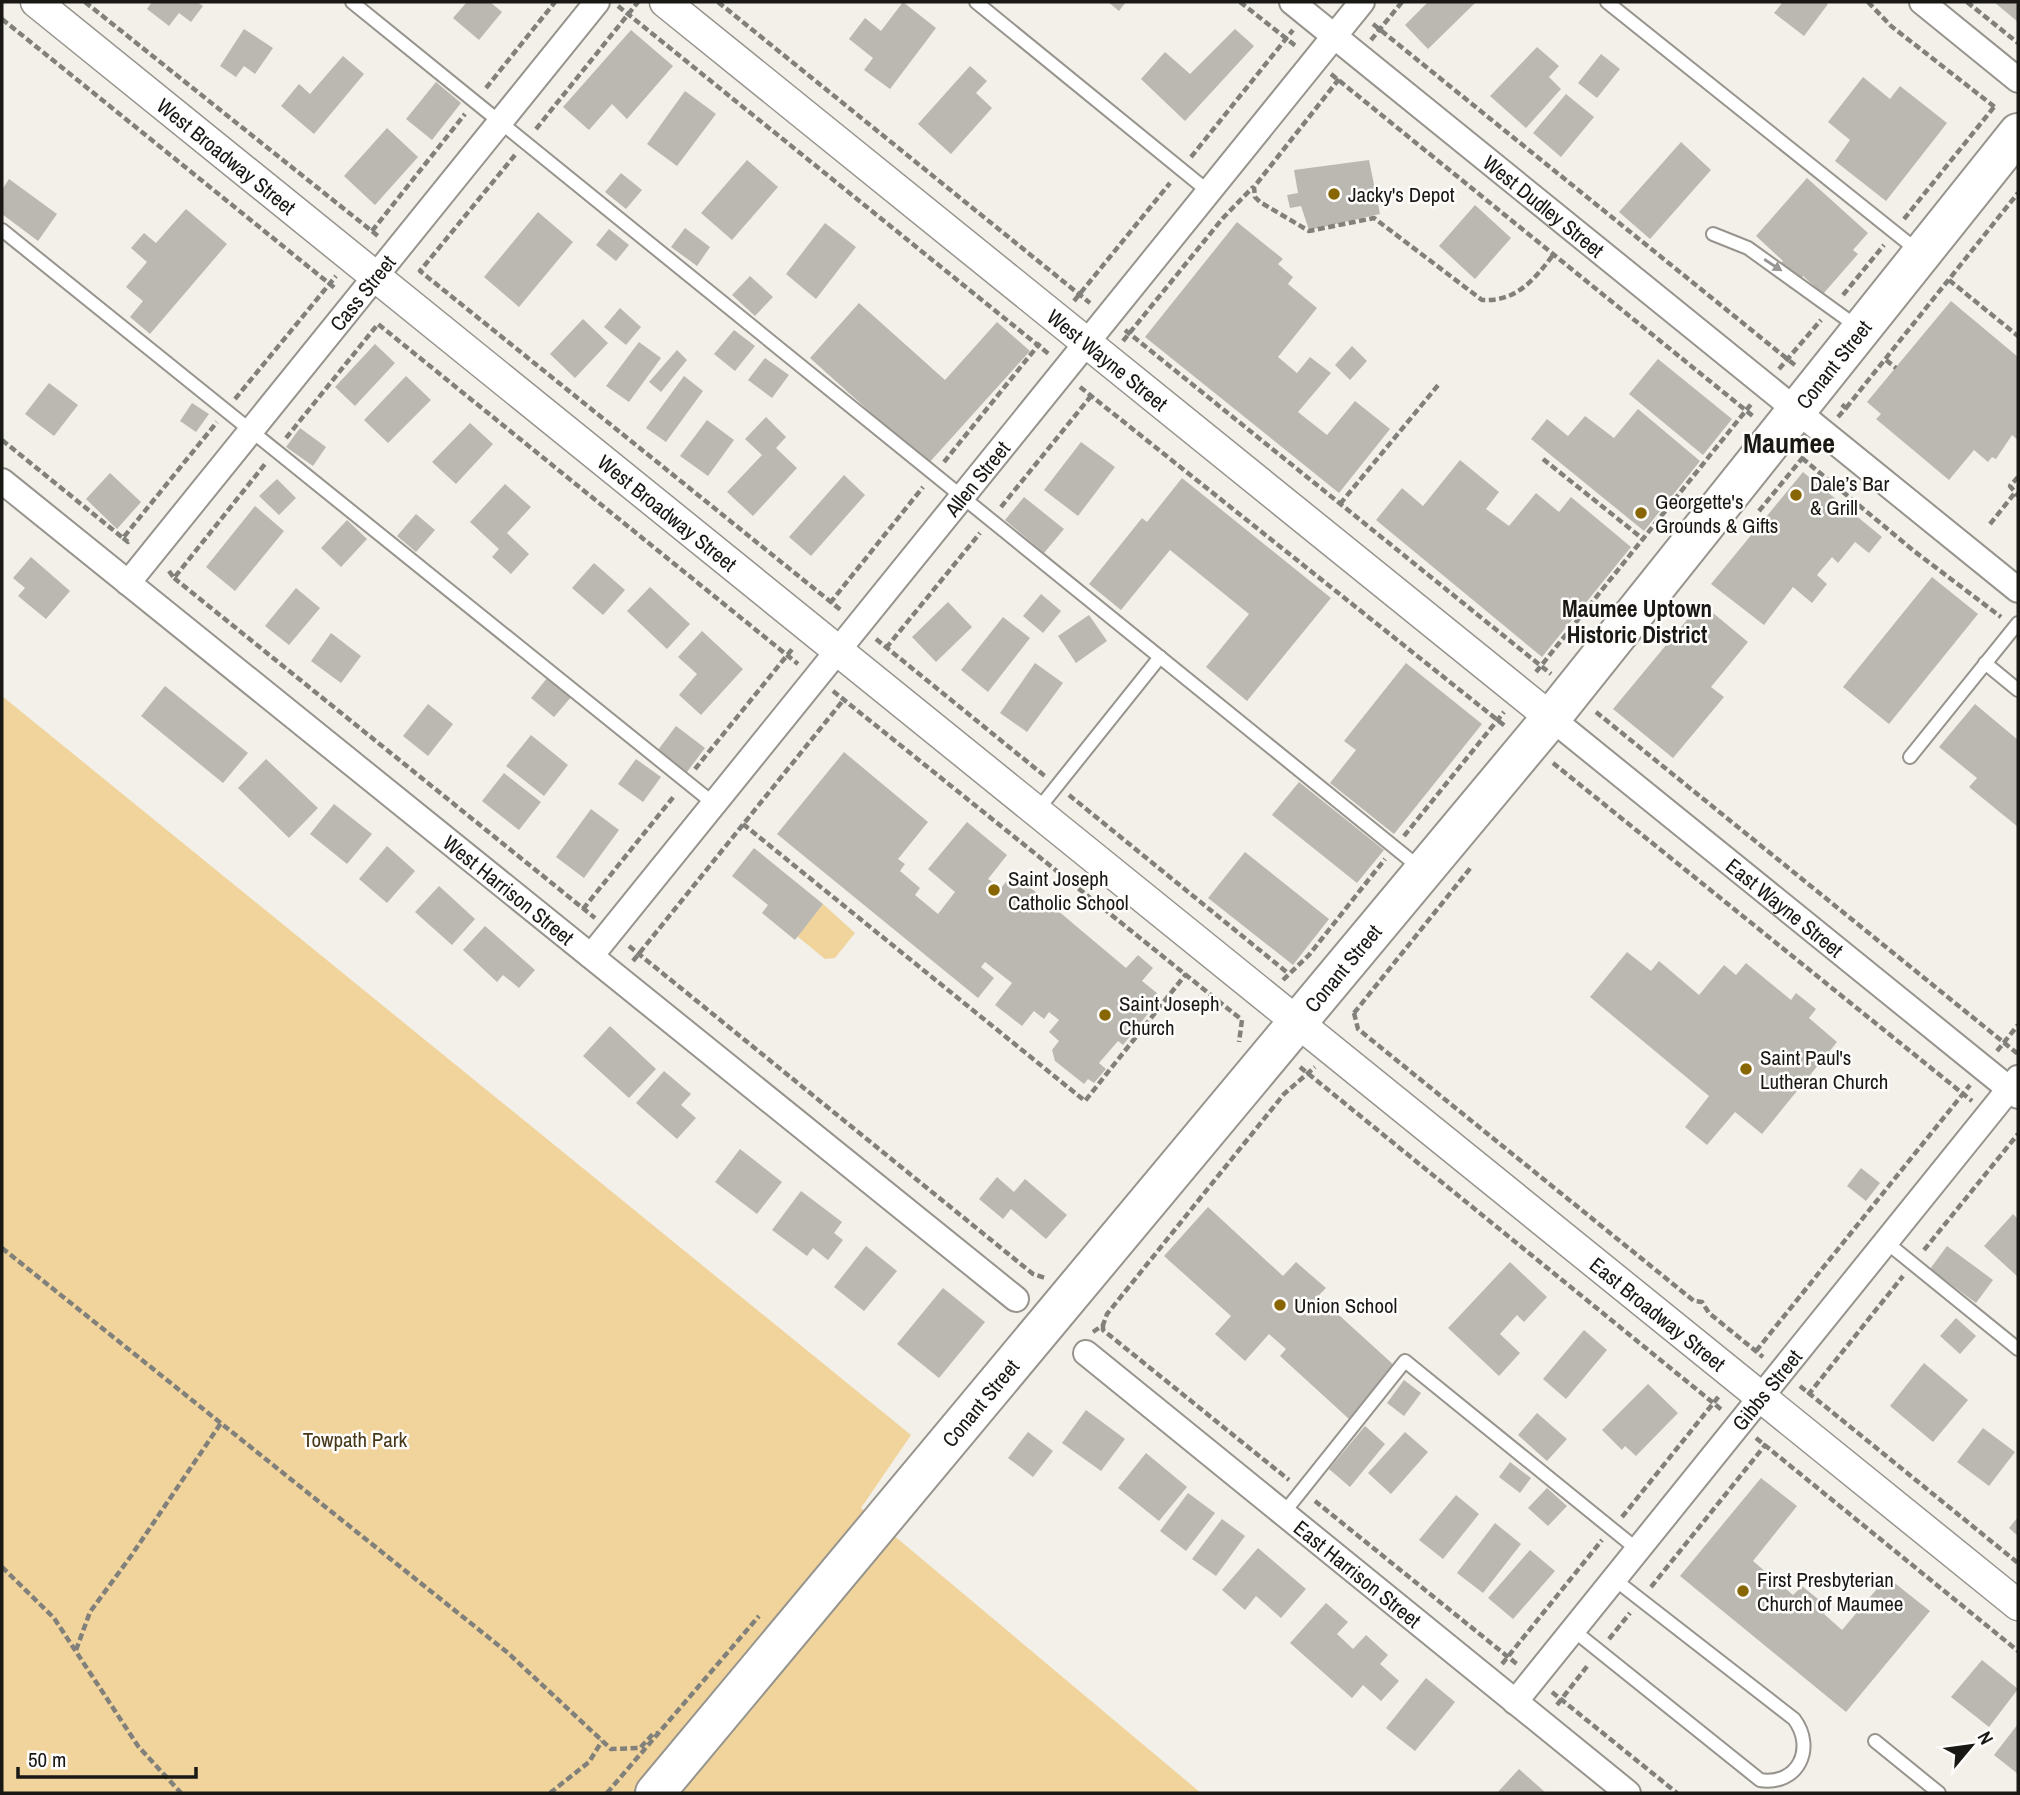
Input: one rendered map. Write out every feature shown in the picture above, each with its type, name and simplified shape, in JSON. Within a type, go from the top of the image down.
[{"type":"main road","name":"Conant Street","points":[[656,1793],[1309,1010],[1409,858],[1551,718],[1812,409],[1861,329],[1921,254],[2009,122]]},
{"type":"street","name":"West Broadway Street","points":[[36,2],[1037,812],[1275,988],[1309,1010]]},
{"type":"street","name":"Cass Street","points":[[128,583],[597,2]]},
{"type":"street","name":"West Wayne Street","points":[[665,2],[1551,718]]},
{"type":"street","name":"West Dudley Street","points":[[1292,2],[1812,409],[2018,590]]},
{"type":"street","points":[[1922,2],[2018,80]]},
{"type":"street","name":"Allen Street","points":[[591,956],[962,497],[1096,351],[1107,316],[1359,5]]},
{"type":"street","name":"West Harrison Street","points":[[2,481],[1017,1299]]},
{"type":"street","name":"East Wayne Street","points":[[1551,718],[2015,1088]]},
{"type":"street","name":"East Broadway Street","points":[[1309,1010],[1333,1052],[2018,1605]]},
{"type":"street","name":"Gibbs Street","points":[[1515,1702],[1886,1242],[2015,1088]]},
{"type":"street","name":"East Harrison Street","points":[[1087,1345],[1282,1515],[1628,1793]]},
{"type":"lane","points":[[352,2],[1409,858]]},
{"type":"lane","points":[[976,2],[1209,192]]},
{"type":"lane","points":[[1607,2],[1921,254]]},
{"type":"lane","points":[[2,230],[713,803]]},
{"type":"lane","points":[[1713,234],[1748,248],[1861,329]]},
{"type":"lane","points":[[1910,757],[2016,625]]},
{"type":"lane","points":[[1037,812],[1160,657]]},
{"type":"lane","points":[[1985,663],[2018,690]]},
{"type":"lane","points":[[1886,1242],[2018,1349]]},
{"type":"lane","points":[[1282,1515],[1405,1361],[1638,1550]]},
{"type":"lane","points":[[1573,1630],[1760,1780],[1774,1782],[1785,1777],[1797,1766],[1806,1746],[1802,1730],[1794,1719],[1614,1579]]},
{"type":"lane","points":[[1875,1741],[1939,1793]]},
{"type":"path","points":[[2,440],[123,538],[372,230],[85,2]]},
{"type":"path","points":[[718,2],[1542,664]]},
{"type":"path","points":[[1240,2],[1745,411]]},
{"type":"path","points":[[1380,29],[1402,2]]},
{"type":"path","points":[[1868,2],[1891,26],[2009,122]]},
{"type":"path","points":[[1967,2],[2018,43]]},
{"type":"path","points":[[1359,5],[1380,29],[1812,409],[1846,408],[2018,193]]},
{"type":"path","points":[[2,19],[329,284]]},
{"type":"path","points":[[1082,389],[1096,351],[1129,334],[1223,218],[1254,187],[1338,80]]},
{"type":"path","points":[[1254,187],[1255,197],[1260,202],[1309,231],[1374,218],[1482,300],[1519,292],[1553,255]]},
{"type":"path","points":[[1949,280],[2018,336]]},
{"type":"path","points":[[163,569],[172,563],[168,573],[174,578],[378,324],[787,655]]},
{"type":"path","points":[[1886,360],[1896,368]]},
{"type":"path","points":[[1295,559],[1439,384]]},
{"type":"path","points":[[1812,409],[1846,408]]},
{"type":"path","points":[[1812,409],[1804,456],[1934,567],[2016,625]]},
{"type":"path","points":[[1543,459],[1643,539]]},
{"type":"path","points":[[1990,524],[2016,495],[2011,483],[2018,477]]},
{"type":"path","points":[[583,909],[830,602]]},
{"type":"path","points":[[844,699],[1186,974],[1242,1020],[1243,1025]]},
{"type":"path","points":[[1596,712],[2018,1054]]},
{"type":"path","points":[[1238,1045],[1243,1025],[1275,988],[1409,858],[1497,721]]},
{"type":"path","points":[[1489,1681],[1962,1094],[1553,763]]},
{"type":"path","points":[[743,824],[1085,1101],[1186,974]]},
{"type":"path","points":[[1275,988],[1309,1010],[1356,1013],[1358,1029],[1694,1301],[1702,1302],[1709,1313],[2018,1563]]},
{"type":"path","points":[[2004,1042],[2018,1025]]},
{"type":"path","points":[[1087,1345],[1103,1325],[1107,1314],[1284,1094],[1358,1029]]},
{"type":"path","points":[[1307,1074],[2018,1651]]},
{"type":"path","points":[[2,1248],[508,1653],[611,1749],[640,1748],[653,1734],[658,1733],[607,1793]]},
{"type":"path","points":[[1103,1325],[1103,1330],[1677,1793]]},
{"type":"path","points":[[75,1651],[90,1612],[221,1423]]},
{"type":"path","points":[[2,1567],[54,1619],[138,1746],[181,1793]]},
{"type":"path","points":[[550,1793],[589,1762],[602,1741]]},
{"type":"green space","name":"Towpath Park","points":[[2,696],[911,1435],[861,1508],[1201,1793],[2,1793]]},
{"type":"green space","points":[[823,904],[855,933],[835,958],[825,959],[797,936]]},
{"type":"building","points":[[152,2],[197,2],[203,6],[191,22],[179,13],[169,26],[147,9]]},
{"type":"building","points":[[467,2],[490,2],[502,12],[479,40],[453,18]]},
{"type":"building","points":[[903,2],[936,28],[890,89],[864,70],[873,58],[849,39],[865,18],[881,31]]},
{"type":"building","points":[[1108,2],[1126,2],[1119,11]]},
{"type":"building","points":[[1428,2],[1476,2],[1428,49],[1405,25]]},
{"type":"building","points":[[1783,2],[1828,4],[1804,36],[1774,13]]},
{"type":"building","points":[[1994,2],[2018,2],[2018,22]]},
{"type":"building","points":[[244,29],[273,48],[255,74],[244,66],[236,77],[220,66]]},
{"type":"building","points":[[1235,29],[1254,46],[1185,121],[1141,79],[1165,52],[1190,74]]},
{"type":"building","points":[[631,30],[673,66],[627,119],[612,104],[589,130],[563,107]]},
{"type":"building","points":[[1537,47],[1559,66],[1549,77],[1561,89],[1526,128],[1490,96]]},
{"type":"building","points":[[1601,54],[1620,69],[1597,98],[1578,83]]},
{"type":"building","points":[[343,56],[364,74],[314,134],[281,106],[299,84],[310,94]]},
{"type":"building","points":[[970,66],[987,81],[976,93],[992,108],[951,154],[918,124]]},
{"type":"building","points":[[1863,77],[1890,99],[1900,86],[1947,123],[1886,201],[1835,161],[1850,140],[1828,122]]},
{"type":"building","points":[[436,82],[461,103],[432,140],[406,119]]},
{"type":"building","points":[[685,91],[716,114],[677,166],[647,144]]},
{"type":"building","points":[[1566,94],[1594,117],[1561,157],[1533,133]]},
{"type":"building","points":[[387,128],[418,157],[375,205],[344,176]]},
{"type":"building","points":[[1681,142],[1711,170],[1650,239],[1619,212]]},
{"type":"building","points":[[747,160],[778,187],[732,240],[701,213]]},
{"type":"building","name":"Jacky's Depot","points":[[1369,160],[1380,214],[1309,230],[1301,206],[1290,208],[1287,195],[1298,193],[1294,170]]},
{"type":"building","points":[[621,173],[642,190],[626,209],[605,192]]},
{"type":"building","points":[[1807,178],[1868,233],[1853,250],[1858,254],[1823,294],[1803,276],[1791,289],[1773,273],[1783,261],[1756,236]]},
{"type":"building","points":[[9,179],[57,214],[38,241],[2,214],[2,190]]},
{"type":"building","points":[[1475,205],[1511,238],[1475,279],[1439,246]]},
{"type":"building","points":[[186,209],[227,244],[150,334],[130,317],[143,301],[126,287],[147,262],[131,248],[144,233],[156,243]]},
{"type":"building","points":[[538,212],[573,242],[519,307],[484,277]]},
{"type":"building","points":[[1237,222],[1283,259],[1278,264],[1293,277],[1288,284],[1317,308],[1278,357],[1297,373],[1310,357],[1331,373],[1298,412],[1327,435],[1355,401],[1390,429],[1339,493],[1145,337]]},
{"type":"building","points":[[825,223],[856,247],[816,299],[786,274]]},
{"type":"building","points":[[685,228],[710,247],[697,266],[671,247]]},
{"type":"building","points":[[609,229],[629,245],[616,261],[596,245]]},
{"type":"building","points":[[750,276],[773,297],[755,316],[732,295]]},
{"type":"building","points":[[1951,301],[2018,357],[2018,440],[2012,435],[1996,459],[1992,457],[1988,462],[1974,450],[1949,480],[1876,419],[1881,414],[1867,402]]},
{"type":"building","points":[[859,303],[945,380],[997,322],[1030,351],[928,464],[810,358]]},
{"type":"building","points":[[620,308],[641,327],[626,345],[604,327]]},
{"type":"building","points":[[583,319],[608,343],[575,378],[550,354]]},
{"type":"building","points":[[734,330],[755,346],[735,371],[714,354]]},
{"type":"building","points":[[639,342],[661,358],[629,402],[606,386]]},
{"type":"building","points":[[375,344],[395,363],[355,406],[335,387]]},
{"type":"building","points":[[1352,346],[1367,361],[1350,380],[1335,365]]},
{"type":"building","points":[[677,350],[687,360],[661,392],[649,382]]},
{"type":"building","points":[[765,358],[789,375],[772,398],[748,380]]},
{"type":"building","points":[[1658,359],[1732,419],[1703,455],[1629,394]]},
{"type":"building","points":[[406,376],[431,400],[388,443],[364,420]]},
{"type":"building","points":[[684,376],[703,391],[666,442],[646,428]]},
{"type":"building","points":[[49,383],[78,405],[54,436],[25,414]]},
{"type":"building","points":[[192,403],[209,414],[196,432],[180,421]]},
{"type":"building","points":[[1638,409],[1700,461],[1644,531],[1531,439],[1547,419],[1568,436],[1585,416],[1614,438]]},
{"type":"building","points":[[766,417],[786,437],[776,448],[797,468],[753,516],[727,492],[762,455],[745,439]]},
{"type":"building","points":[[707,420],[734,440],[708,476],[680,456]]},
{"type":"building","points":[[470,423],[493,444],[456,484],[432,462]]},
{"type":"building","points":[[300,428],[326,447],[313,466],[286,447]]},
{"type":"building","points":[[1081,442],[1115,467],[1078,516],[1044,490]]},
{"type":"building","points":[[1460,460],[1499,492],[1486,509],[1509,526],[1536,493],[1559,512],[1571,497],[1631,547],[1542,657],[1376,520],[1402,488],[1423,506]]},
{"type":"building","points":[[1803,472],[1882,537],[1869,553],[1855,542],[1838,563],[1832,557],[1817,575],[1827,584],[1812,603],[1793,587],[1764,625],[1711,584]]},
{"type":"building","points":[[110,473],[141,502],[117,529],[86,499]]},
{"type":"building","points":[[844,475],[865,495],[811,556],[789,537]]},
{"type":"building","points":[[1182,478],[1331,598],[1247,701],[1206,667],[1249,614],[1170,550],[1121,610],[1089,584],[1142,518],[1147,522]]},
{"type":"building","points":[[277,479],[296,498],[279,515],[259,496]]},
{"type":"building","points":[[505,484],[531,507],[507,533],[529,554],[511,574],[492,557],[499,549],[470,522]]},
{"type":"building","points":[[1024,497],[1064,529],[1044,553],[1005,520]]},
{"type":"building","points":[[255,506],[284,531],[235,591],[206,567]]},
{"type":"building","points":[[416,514],[435,530],[416,552],[397,536]]},
{"type":"building","points":[[347,520],[367,539],[341,567],[321,548]]},
{"type":"building","points":[[31,557],[70,591],[46,619],[18,596],[25,588],[13,578]]},
{"type":"building","points":[[594,563],[625,590],[603,615],[572,588]]},
{"type":"building","points":[[1932,577],[1978,614],[1889,724],[1843,687]]},
{"type":"building","points":[[650,587],[690,624],[667,649],[627,611]]},
{"type":"building","points":[[296,588],[320,608],[289,645],[265,626]]},
{"type":"building","points":[[1041,594],[1061,611],[1043,633],[1023,616]]},
{"type":"building","points":[[948,602],[972,627],[936,662],[912,637]]},
{"type":"building","points":[[1701,603],[1748,642],[1711,687],[1724,697],[1673,758],[1613,709]]},
{"type":"building","points":[[1089,615],[1107,641],[1076,663],[1058,636]]},
{"type":"building","points":[[1003,617],[1030,638],[988,692],[961,670]]},
{"type":"building","points":[[702,631],[743,669],[701,715],[679,695],[697,674],[678,657]]},
{"type":"building","points":[[331,633],[361,656],[341,683],[311,661]]},
{"type":"building","points":[[1035,663],[1063,683],[1027,732],[1000,713]]},
{"type":"building","points":[[1406,663],[1482,724],[1394,834],[1330,783],[1356,750],[1344,741]]},
{"type":"building","points":[[548,677],[572,696],[554,717],[531,698]]},
{"type":"building","points":[[165,686],[248,753],[223,783],[141,716]]},
{"type":"building","points":[[428,704],[453,724],[428,756],[403,736]]},
{"type":"building","points":[[1975,704],[2018,740],[2018,827],[1969,787],[1977,778],[1939,747]]},
{"type":"building","points":[[676,726],[705,748],[687,772],[658,750]]},
{"type":"building","points":[[531,735],[568,765],[544,796],[506,766]]},
{"type":"building","name":"Saint Joseph Catholic School","points":[[844,752],[928,822],[898,859],[905,864],[900,871],[920,888],[915,895],[938,914],[955,892],[928,869],[967,822],[1007,855],[988,879],[1001,888],[1013,873],[1126,968],[1138,955],[1153,968],[1142,981],[1157,993],[1146,1006],[1151,1010],[1123,1045],[1118,1041],[1099,1063],[1106,1069],[1094,1083],[1088,1079],[1084,1084],[1055,1061],[1052,1050],[1059,1041],[1049,1032],[1059,1020],[1049,1012],[1044,1019],[1034,1011],[1022,1026],[995,1005],[1012,983],[985,962],[981,967],[994,978],[978,998],[777,834]]},
{"type":"building","points":[[266,759],[318,808],[289,838],[238,788]]},
{"type":"building","points":[[636,759],[661,777],[643,802],[618,784]]},
{"type":"building","points":[[504,773],[541,802],[519,830],[482,801]]},
{"type":"building","points":[[1299,782],[1384,850],[1357,883],[1272,815]]},
{"type":"building","points":[[334,804],[372,834],[347,864],[310,834]]},
{"type":"building","points":[[591,809],[619,830],[584,878],[556,857]]},
{"type":"building","points":[[387,846],[415,871],[387,903],[359,879]]},
{"type":"building","points":[[754,848],[823,904],[795,940],[762,913],[768,905],[732,876]]},
{"type":"building","points":[[1245,852],[1329,919],[1293,965],[1208,898]]},
{"type":"building","points":[[439,886],[475,919],[452,945],[415,912]]},
{"type":"building","points":[[485,926],[535,970],[519,988],[503,975],[497,982],[463,950]]},
{"type":"building","name":"Saint Paul's Lutheran Church","points":[[1627,952],[1651,971],[1659,961],[1699,995],[1724,965],[1736,975],[1746,963],[1791,1000],[1796,993],[1816,1009],[1809,1018],[1837,1042],[1762,1134],[1735,1112],[1707,1145],[1685,1127],[1709,1096],[1590,997]]},
{"type":"building","points":[[610,1026],[656,1069],[629,1098],[583,1056]]},
{"type":"building","points":[[664,1071],[691,1094],[681,1105],[696,1118],[677,1139],[636,1103]]},
{"type":"building","points":[[740,1149],[782,1182],[757,1214],[715,1182]]},
{"type":"building","points":[[1861,1168],[1880,1183],[1866,1201],[1847,1186]]},
{"type":"building","points":[[997,1177],[1014,1192],[1025,1179],[1067,1215],[1046,1239],[1011,1209],[1003,1219],[979,1199]]},
{"type":"building","points":[[801,1191],[842,1222],[834,1233],[843,1240],[828,1260],[813,1248],[807,1256],[772,1230]]},
{"type":"building","points":[[1208,1207],[1283,1276],[1296,1262],[1326,1288],[1318,1296],[1396,1367],[1349,1419],[1280,1356],[1286,1349],[1269,1334],[1245,1361],[1215,1334],[1231,1316],[1164,1256]]},
{"type":"building","points":[[2013,1214],[2018,1219],[2018,1277],[1984,1246]]},
{"type":"building","points":[[866,1246],[897,1271],[864,1311],[834,1287]]},
{"type":"building","points":[[1947,1246],[1993,1280],[1976,1303],[1930,1269]]},
{"type":"building","points":[[1510,1262],[1547,1297],[1524,1322],[1517,1315],[1500,1334],[1520,1353],[1499,1376],[1448,1328]]},
{"type":"building","points":[[943,1288],[985,1322],[939,1378],[897,1344]]},
{"type":"building","points":[[1956,1318],[1976,1336],[1960,1354],[1940,1336]]},
{"type":"building","points":[[1584,1330],[1607,1350],[1566,1399],[1543,1379]]},
{"type":"building","points":[[1924,1363],[1968,1400],[1933,1442],[1890,1406]]},
{"type":"building","points":[[1404,1380],[1421,1393],[1404,1416],[1387,1403]]},
{"type":"building","points":[[1648,1384],[1678,1413],[1636,1456],[1625,1446],[1622,1450],[1602,1430]]},
{"type":"building","points":[[1086,1410],[1125,1439],[1101,1471],[1062,1443]]},
{"type":"building","points":[[1537,1413],[1567,1439],[1547,1461],[1518,1435]]},
{"type":"building","points":[[1365,1426],[1385,1444],[1350,1487],[1329,1469]]},
{"type":"building","points":[[1983,1428],[2015,1452],[1989,1486],[1957,1462]]},
{"type":"building","points":[[1028,1432],[1053,1451],[1033,1477],[1008,1458]]},
{"type":"building","points":[[1405,1432],[1428,1452],[1391,1494],[1368,1473]]},
{"type":"building","points":[[1146,1453],[1187,1487],[1159,1521],[1118,1488]]},
{"type":"building","points":[[1510,1462],[1531,1478],[1520,1493],[1499,1477]]},
{"type":"building","name":"First Presbyterian Church of Maumee","points":[[1761,1478],[1797,1506],[1753,1561],[1793,1595],[1802,1586],[1829,1608],[1824,1614],[1842,1630],[1887,1577],[1930,1611],[1846,1712],[1680,1576]]},
{"type":"building","points":[[1547,1488],[1567,1506],[1548,1526],[1528,1508]]},
{"type":"building","points":[[1188,1493],[1215,1513],[1186,1551],[1160,1531]]},
{"type":"building","points":[[1456,1495],[1479,1514],[1443,1559],[1419,1540]]},
{"type":"building","points":[[2018,1517],[2018,1536],[2009,1528]]},
{"type":"building","points":[[1222,1519],[1245,1536],[1216,1576],[1192,1559]]},
{"type":"building","points":[[1495,1523],[1521,1544],[1483,1593],[1457,1573]]},
{"type":"building","points":[[1258,1548],[1306,1589],[1281,1618],[1256,1596],[1245,1610],[1222,1590]]},
{"type":"building","points":[[1530,1550],[1555,1571],[1513,1619],[1488,1598]]},
{"type":"building","points":[[1326,1603],[1348,1622],[1337,1634],[1353,1649],[1366,1635],[1388,1655],[1380,1664],[1399,1681],[1381,1701],[1363,1685],[1352,1698],[1290,1643]]},
{"type":"building","points":[[1982,1660],[2018,1689],[1989,1727],[1951,1697]]},
{"type":"building","points":[[1426,1678],[1455,1702],[1415,1751],[1386,1728]]},
{"type":"building","points":[[2018,1724],[2018,1774],[1994,1755]]},
{"type":"building","points":[[1519,1769],[1546,1793],[1497,1793]]},
{"type":"place","name":"Jacky's Depot","points":[[1334,194]]},
{"type":"place","name":"Dale’s Bar & Grill","points":[[1796,495]]},
{"type":"place","name":"Georgette's Grounds & Gifts","points":[[1641,513]]},
{"type":"place","name":"Saint Joseph Catholic School","points":[[994,890]]},
{"type":"place","name":"Saint Joseph Church","points":[[1105,1015]]},
{"type":"place","name":"Saint Paul's Lutheran Church","points":[[1746,1069]]},
{"type":"place","name":"Union School","points":[[1280,1305]]},
{"type":"place","name":"First Presbyterian Church of Maumee","points":[[1743,1591]]},
{"type":"district","name":"Maumee","points":[[1789,443]]},
{"type":"district","name":"Maumee Uptown Historic District","points":[[1637,621]]}]
